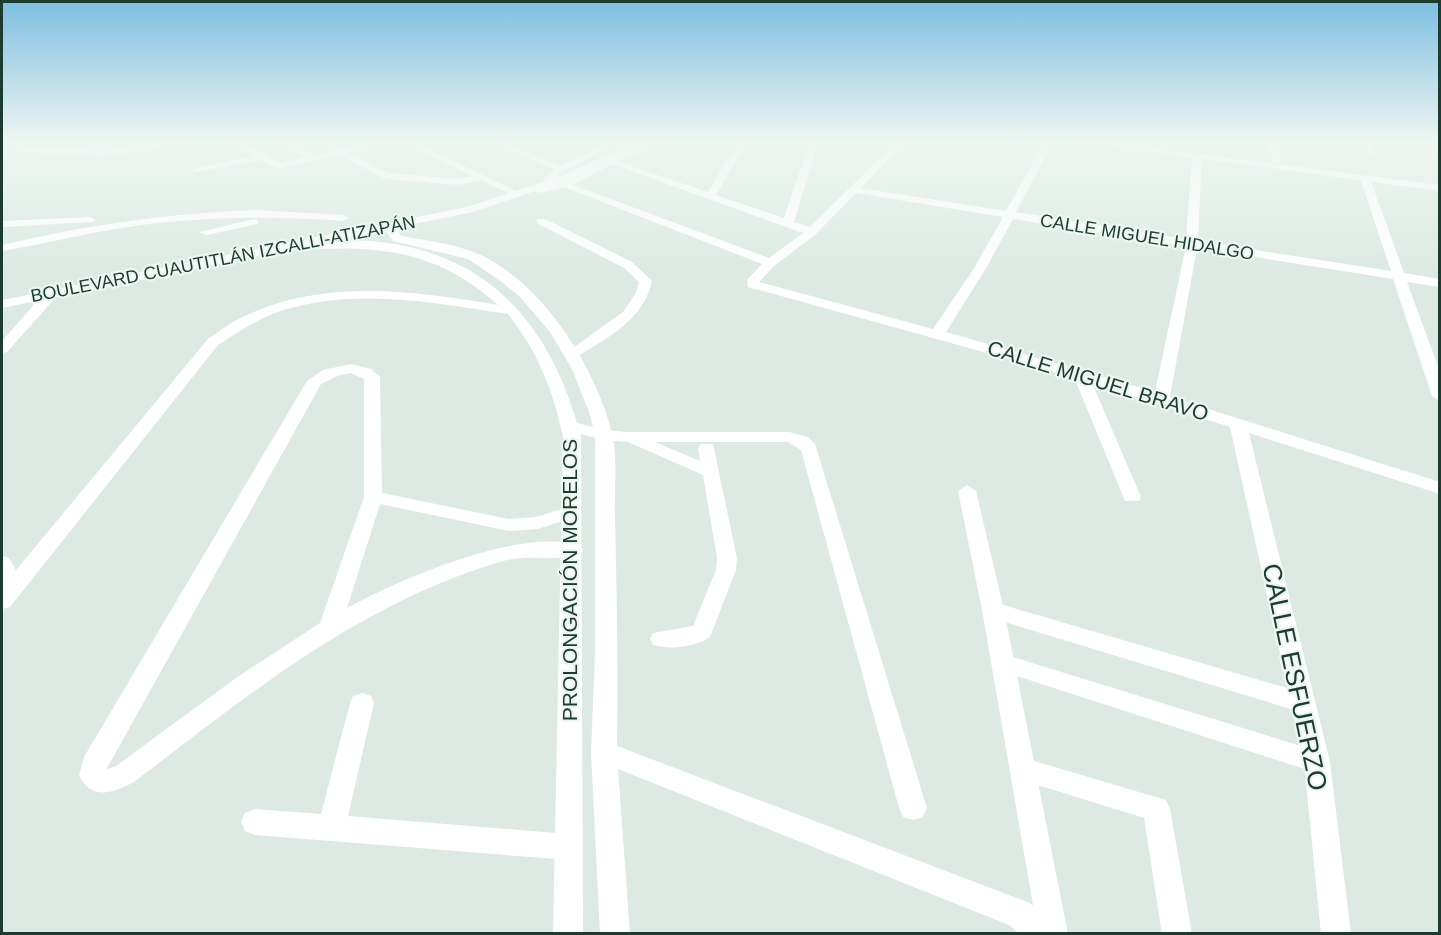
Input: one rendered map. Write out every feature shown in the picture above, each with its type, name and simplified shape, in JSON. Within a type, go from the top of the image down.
[{"type":"street","points":[[499,185],[515,192]]},
{"type":"street","name":"BOULEVARD CUAUTITLÁN IZCALLI-ATIZAPÁN","points":[[2,304],[469,210],[535,185]]},
{"type":"street","name":"BOULEVARD CUAUTITLÁN IZCALLI-ATIZAPÁN","points":[[2,295],[515,192],[538,190],[550,185]]},
{"type":"street","points":[[538,190],[564,185],[770,263],[812,232],[859,185]]},
{"type":"street","points":[[679,185],[812,232]]},
{"type":"street","points":[[711,195],[717,185]]},
{"type":"street","points":[[788,223],[801,185]]},
{"type":"street","points":[[938,333],[980,270],[1025,185]]},
{"type":"street","points":[[1162,399],[1192,244],[1193,185]]},
{"type":"street","points":[[1367,185],[1440,396]]},
{"type":"street","points":[[1415,185],[1440,188]]},
{"type":"street","name":"CALLE MIGUEL HIDALGO","points":[[854,190],[1440,283]]},
{"type":"street","points":[[170,202],[174,218]]},
{"type":"street","points":[[206,232],[294,214]]},
{"type":"street","points":[[2,224],[294,214],[343,218]]},
{"type":"street","points":[[2,248],[124,221]]},
{"type":"street","points":[[541,221],[628,266],[646,281],[645,290],[639,301],[624,317],[573,353]]},
{"type":"street","name":"PROLONGACIÓN MORELOS","points":[[399,224],[392,231],[396,238],[458,252],[488,263],[527,295],[559,331],[573,353],[597,407],[615,436],[604,752],[615,933]]},
{"type":"street","name":"PROLONGACIÓN MORELOS","points":[[282,247],[344,244],[381,246],[417,253],[459,268],[479,279],[532,333],[555,376],[570,426],[573,550],[568,933]]},
{"type":"street","name":"CALLE MIGUEL BRAVO","points":[[770,263],[753,280],[753,284],[1081,374],[1440,488]]},
{"type":"street","points":[[2,349],[52,293]]},
{"type":"street","points":[[8,593],[213,342],[244,322],[283,305],[346,294],[398,295],[512,311]]},
{"type":"street","points":[[330,627],[373,497],[372,377],[354,369],[334,371],[315,381],[93,765],[92,775],[99,782],[111,781],[125,774],[273,663],[330,627],[424,580],[505,554],[539,549],[573,550]]},
{"type":"street","points":[[1081,374],[1132,496]]},
{"type":"street","name":"CALLE ESFUERZO","points":[[1238,423],[1317,762],[1336,933]]},
{"type":"street","points":[[570,426],[615,436],[711,472]]},
{"type":"street","points":[[615,436],[789,437],[802,441],[809,448],[913,808]]},
{"type":"street","points":[[661,639],[694,636],[702,631],[726,570],[727,558],[707,448]]},
{"type":"street","points":[[967,491],[993,610],[1053,933]]},
{"type":"street","points":[[373,497],[509,525],[538,523],[571,512]]},
{"type":"street","points":[[505,554],[509,525]]},
{"type":"street","points":[[2,563],[8,593]]},
{"type":"street","points":[[993,610],[1304,703]]},
{"type":"street","points":[[1003,663],[1317,762]]},
{"type":"street","points":[[330,828],[362,703]]},
{"type":"street","points":[[604,752],[1019,914],[1044,933]]},
{"type":"street","points":[[1024,770],[1156,809],[1177,933]]},
{"type":"street","points":[[255,822],[569,847]]}]
